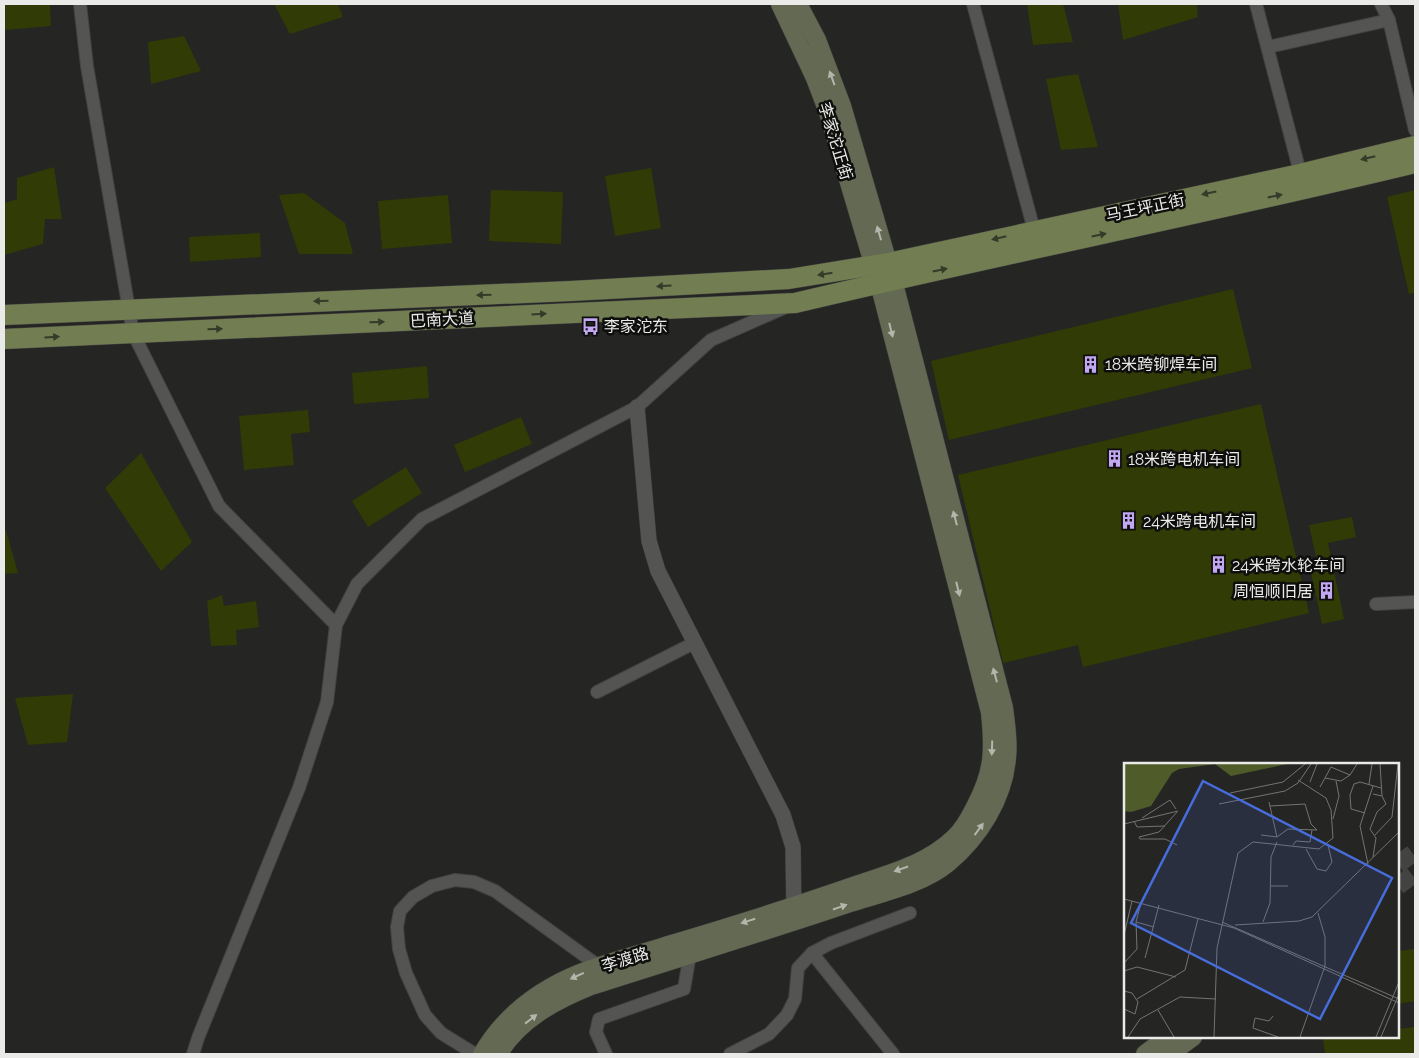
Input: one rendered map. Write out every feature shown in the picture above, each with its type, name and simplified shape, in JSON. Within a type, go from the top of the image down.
[{"type":"main road","name":"李家沱正街","points":[[780,4],[815,78],[883,273]]},
{"type":"main road","name":"李家沱正街","points":[[798,4],[817,40],[842,106],[883,273]]},
{"type":"main road","name":"马王坪正街","points":[[883,273],[1302,182],[1415,146]]},
{"type":"main road","name":"马王坪正街","points":[[883,273],[1034,230],[1415,163]]},
{"type":"main road","name":"巴南大道","points":[[4,316],[128,309],[571,292],[883,273]]},
{"type":"main road","name":"巴南大道","points":[[4,339],[795,303],[883,273]]},
{"type":"main road","points":[[794,914],[918,880],[946,865],[964,848],[982,826],[994,806],[1003,782],[1007,758],[1008,735],[1004,708],[883,273]]},
{"type":"main road","name":"李渡路","points":[[498,1054],[508,1039],[529,1019],[560,999],[591,986],[690,954],[794,914]]},
{"type":"main road","name":"李渡路","points":[[482,1054],[494,1034],[519,1008],[552,986],[600,967],[794,914]]},
{"type":"main road","points":[[1145,1054],[1167,1038]]},
{"type":"main road","points":[[1170,1054],[1192,1038]]},
{"type":"street","points":[[80,4],[87,66],[133,333],[219,506],[336,625]]},
{"type":"street","points":[[974,4],[1034,230]]},
{"type":"street","points":[[1256,4],[1302,182]]},
{"type":"street","points":[[1381,4],[1389,20],[1415,130]]},
{"type":"street","points":[[1268,47],[1389,20]]},
{"type":"street","points":[[193,1054],[302,779],[327,702],[336,625],[357,584],[422,519],[637,406],[711,340],[795,303]]},
{"type":"street","points":[[637,406],[649,541],[658,571],[783,815],[792,847],[794,914]]},
{"type":"street","points":[[1376,604],[1415,602]]},
{"type":"street","points":[[597,692],[694,643]]},
{"type":"street","points":[[476,1054],[441,1033],[425,1014],[406,973],[398,949],[397,928],[400,911],[414,897],[432,886],[455,880],[474,882],[495,891],[600,967]]},
{"type":"street","points":[[730,1054],[769,1034],[787,1015],[795,999],[798,968],[812,953],[831,943],[910,914]]},
{"type":"street","points":[[812,953],[893,1054]]},
{"type":"street","points":[[606,1054],[596,1032],[599,1019],[684,988],[690,954]]},
{"type":"building","points":[[4,4],[50,4],[51,26],[4,30]]},
{"type":"building","points":[[274,4],[338,4],[343,17],[290,34]]},
{"type":"building","points":[[1027,4],[1063,4],[1073,42],[1033,45]]},
{"type":"building","points":[[1118,4],[1197,4],[1198,17],[1123,40]]},
{"type":"building","points":[[184,36],[201,71],[151,84],[148,42]]},
{"type":"building","points":[[1078,74],[1098,147],[1061,150],[1046,79]]},
{"type":"building","points":[[54,167],[62,219],[45,219],[43,244],[4,255],[4,203],[17,199],[17,178]]},
{"type":"building","points":[[651,168],[661,228],[615,236],[605,176]]},
{"type":"building","points":[[491,190],[563,192],[561,244],[489,241]]},
{"type":"building","points":[[1415,190],[1415,293],[1409,294],[1387,197]]},
{"type":"building","points":[[304,193],[345,223],[353,254],[299,254],[279,195]]},
{"type":"building","points":[[448,195],[452,243],[382,249],[378,201]]},
{"type":"building","points":[[260,233],[261,257],[190,262],[189,237]]},
{"type":"building","name":"18米跨铆焊车间","points":[[1233,289],[1252,368],[949,440],[931,361]]},
{"type":"building","points":[[427,366],[429,398],[354,404],[352,373]]},
{"type":"building","points":[[1261,404],[1309,613],[1083,667],[1078,645],[1003,663],[958,475]]},
{"type":"building","points":[[308,410],[310,432],[291,434],[294,465],[244,470],[239,416]]},
{"type":"building","points":[[521,417],[532,444],[465,472],[454,445]]},
{"type":"building","points":[[141,453],[192,542],[161,571],[105,488]]},
{"type":"building","points":[[406,467],[422,493],[368,527],[352,501]]},
{"type":"building","name":"周恒顺旧居","points":[[1352,517],[1356,537],[1328,543],[1344,619],[1322,624],[1309,563],[1317,562],[1309,525]]},
{"type":"building","points":[[4,530],[6,530],[18,573],[4,574]]},
{"type":"building","points":[[222,595],[224,606],[256,601],[259,627],[236,630],[237,645],[211,646],[207,601]]},
{"type":"building","points":[[73,694],[67,742],[28,745],[15,698]]},
{"type":"building","points":[[1415,949],[1415,1001],[1399,1004],[1399,951]]},
{"type":"building","points":[[1415,1027],[1415,1054],[1325,1054],[1323,1039],[1399,1038],[1399,1029]]},
{"type":"tunnel","points":[[1399,863],[1415,852]]},
{"type":"tunnel","points":[[1399,885],[1415,873]]},
{"type":"place","name":"李家沱东","points":[[590,326]]},
{"type":"place","name":"18米跨铆焊车间","points":[[1091,364]]},
{"type":"place","name":"18米跨电机车间","points":[[1114,459]]},
{"type":"place","name":"24米跨电机车间","points":[[1129,521]]},
{"type":"place","name":"24米跨水轮车间","points":[[1218,565]]},
{"type":"place","name":"周恒顺旧居","points":[[1327,591]]}]
